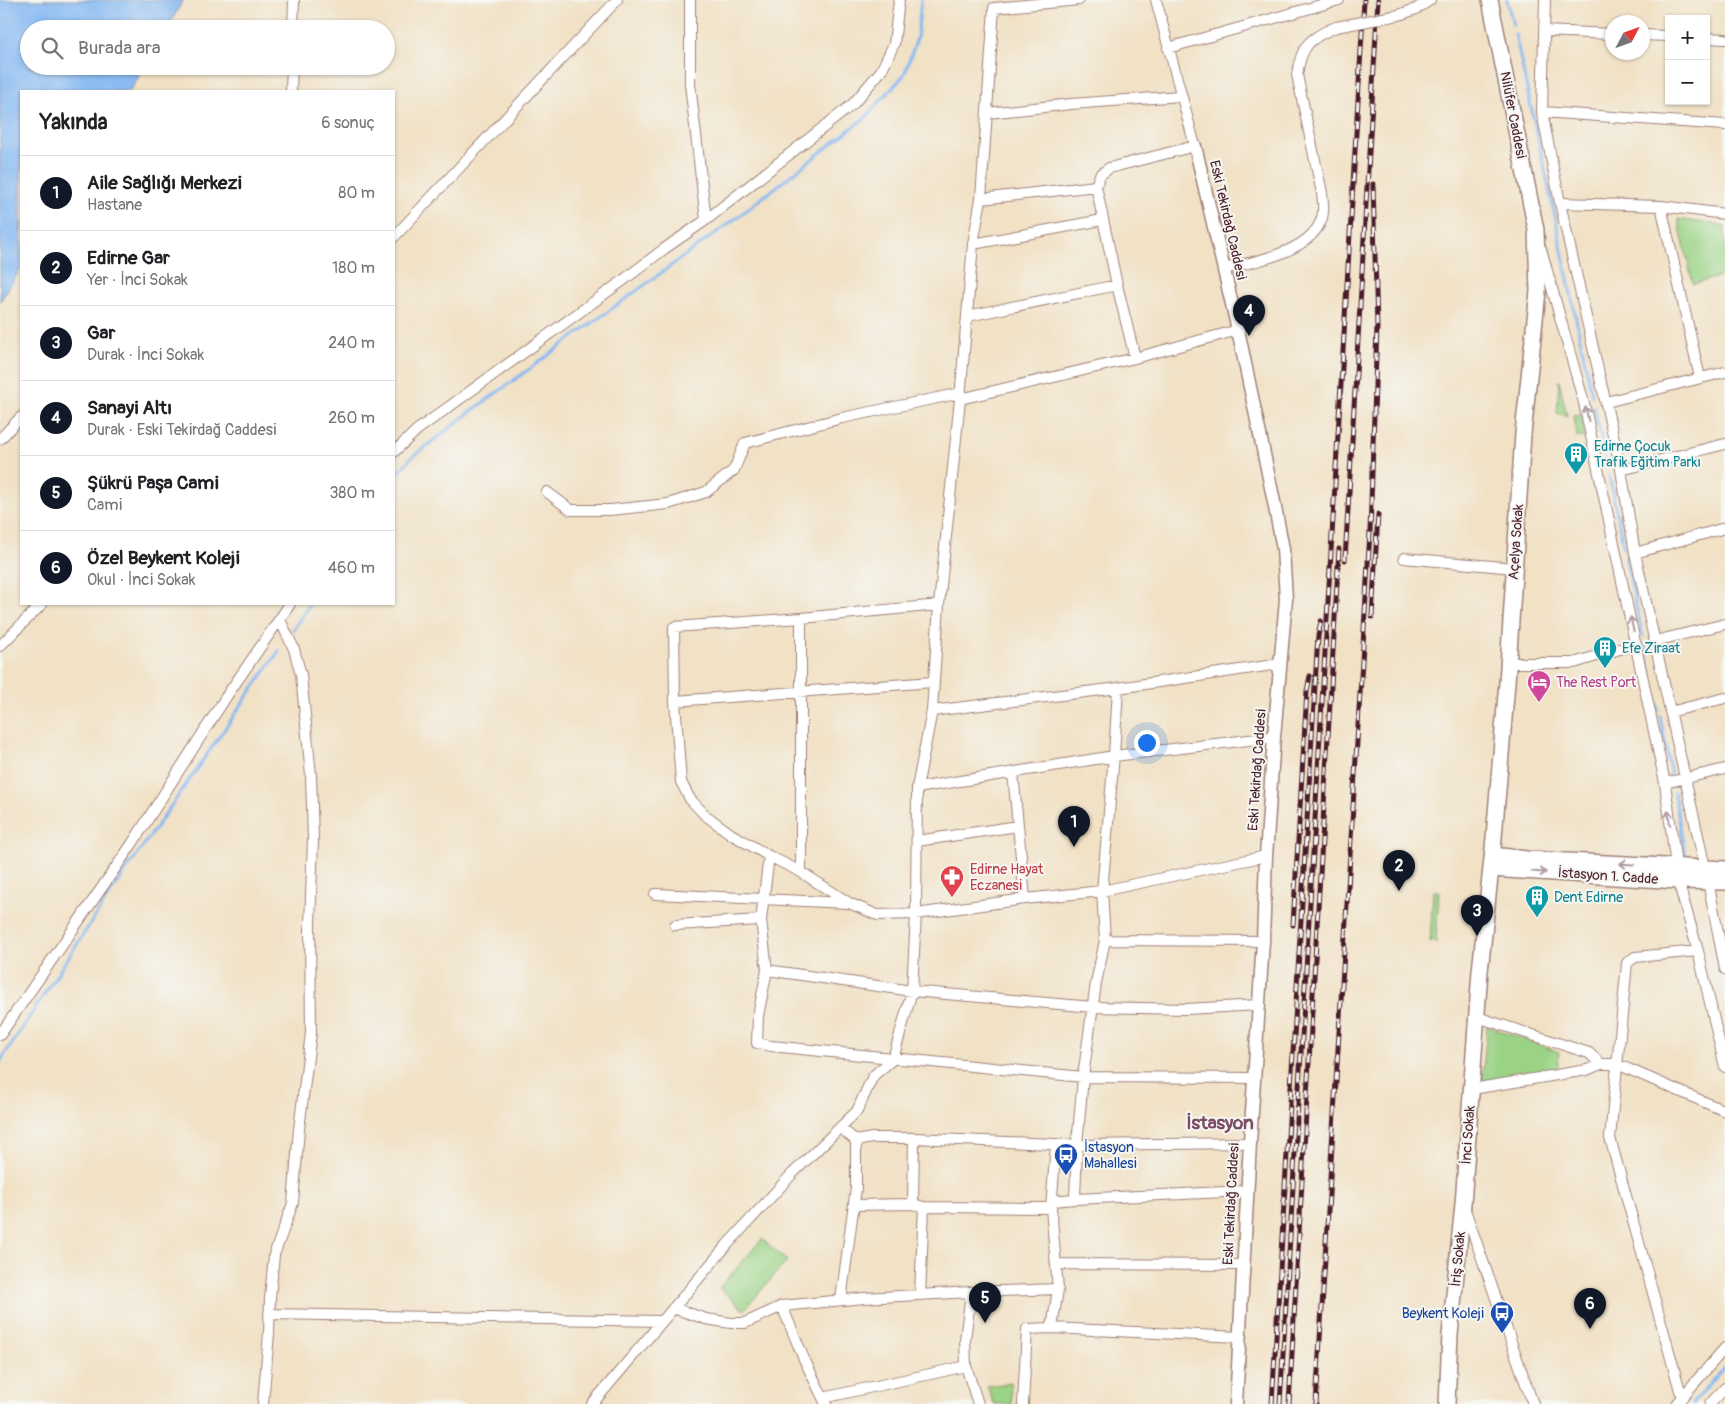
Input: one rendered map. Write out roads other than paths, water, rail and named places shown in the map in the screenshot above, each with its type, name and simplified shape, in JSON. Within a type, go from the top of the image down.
[{"type":"main road","name":"Nilüfer Caddesi","points":[[1490,0],[1536,230]]},
{"type":"main road","name":"Açelya Sokak","points":[[1492,862],[1508,663],[1523,434],[1538,291],[1536,230]]},
{"type":"main road","name":"İstasyon 1. Cadde","points":[[1492,862],[1527,859],[1677,874],[1706,874],[1725,869]]},
{"type":"main road","name":"İnci Sokak","points":[[1463,1204],[1477,1017],[1492,862]]},
{"type":"main road","name":"İstasyon 1. Cadde","points":[[1706,874],[1725,882]]},
{"type":"main road","name":"İriş Sokak","points":[[1447,1404],[1450,1335],[1463,1204]]},
{"type":"street","points":[[293,20],[294,0]]},
{"type":"street","points":[[395,236],[617,0]]},
{"type":"street","points":[[690,0],[690,84],[706,220]]},
{"type":"street","points":[[395,451],[417,430],[706,220],[853,104],[881,71],[894,44],[899,0]]},
{"type":"street","points":[[592,1404],[727,1245],[792,1174],[857,1111],[873,1076],[893,1060],[912,991],[916,914],[918,788],[932,711],[939,605],[968,316],[973,244],[981,199],[994,8],[1079,0]]},
{"type":"street","points":[[1135,358],[1102,220],[1096,186],[1100,175],[1109,168],[1195,146],[1156,0]]},
{"type":"street","points":[[1168,48],[1339,0]]},
{"type":"street","points":[[1224,269],[1277,254],[1296,246],[1312,234],[1321,223],[1324,209],[1322,193],[1298,76],[1299,59],[1308,43],[1319,34],[1336,27],[1399,15],[1416,9],[1430,0]]},
{"type":"street","points":[[1544,0],[1542,112],[1560,203],[1621,470],[1635,552],[1725,969]]},
{"type":"street","points":[[1544,31],[1605,34]]},
{"type":"street","points":[[1650,35],[1665,36]]},
{"type":"street","points":[[1710,38],[1725,39]]},
{"type":"street","points":[[291,90],[292,75]]},
{"type":"street","points":[[988,113],[1071,104],[1181,96]]},
{"type":"street","points":[[1542,112],[1725,125]]},
{"type":"street","name":"Eski Tekirdağ Caddesi","points":[[1195,146],[1238,330],[1283,549],[1286,600],[1266,856],[1263,941],[1236,1404]]},
{"type":"street","points":[[981,199],[1096,186]]},
{"type":"street","points":[[1560,203],[1661,206],[1725,214]]},
{"type":"street","points":[[1661,206],[1700,378]]},
{"type":"street","points":[[973,244],[1102,220]]},
{"type":"street","points":[[1536,230],[1584,403],[1665,783],[1677,874],[1698,951],[1725,1067]]},
{"type":"street","points":[[968,316],[1117,285]]},
{"type":"street","points":[[546,492],[571,510],[610,510],[668,504],[706,492],[734,470],[745,443],[842,418],[960,396],[1135,358],[1238,330]]},
{"type":"street","points":[[1606,402],[1725,372]]},
{"type":"street","points":[[0,438],[20,417]]},
{"type":"street","points":[[1621,470],[1725,444]]},
{"type":"street","points":[[1635,552],[1725,528]]},
{"type":"street","points":[[1404,558],[1514,568]]},
{"type":"street","points":[[0,646],[41,605]]},
{"type":"street","points":[[0,1035],[132,844],[226,697],[289,605]]},
{"type":"street","points":[[939,605],[674,627],[675,701],[681,782],[690,799],[705,815],[724,829],[769,856],[801,872],[848,903],[877,915],[916,914],[1025,899],[1102,891],[1266,856]]},
{"type":"street","points":[[800,618],[801,872]]},
{"type":"street","points":[[263,1404],[274,1255],[293,1203],[299,1129],[311,1033],[310,925],[313,839],[311,775],[302,676],[294,649],[280,620]]},
{"type":"street","points":[[1655,641],[1725,624]]},
{"type":"street","points":[[1508,663],[1574,663],[1636,644]]},
{"type":"street","points":[[932,711],[1118,688],[1280,664]]},
{"type":"street","points":[[675,701],[934,682]]},
{"type":"street","points":[[1075,1198],[1083,1077],[1105,940],[1102,891],[1118,688]]},
{"type":"street","points":[[1670,712],[1725,698]]},
{"type":"street","points":[[918,788],[1114,756],[1274,737]]},
{"type":"street","points":[[1665,783],[1685,780],[1725,769]]},
{"type":"street","points":[[1013,772],[1025,899]]},
{"type":"street","points":[[917,841],[1018,826]]},
{"type":"street","points":[[769,856],[761,920],[767,970],[758,1016],[757,1043],[893,1060],[1083,1077],[1255,1078]]},
{"type":"street","points":[[656,894],[848,903]]},
{"type":"street","points":[[675,925],[761,920]]},
{"type":"street","points":[[1105,940],[1263,941]]},
{"type":"street","points":[[1679,1401],[1610,1138],[1627,963],[1635,958],[1698,951]]},
{"type":"street","points":[[767,970],[912,991],[1093,1007],[1187,1009],[1258,1005]]},
{"type":"street","points":[[1477,1017],[1589,1053],[1600,1064]]},
{"type":"street","points":[[1472,1089],[1587,1070],[1600,1064],[1617,1064],[1725,1111]]},
{"type":"street","points":[[841,1128],[856,1141],[856,1188],[841,1300]]},
{"type":"street","points":[[856,1141],[872,1138],[914,1138],[1077,1146],[1250,1143]]},
{"type":"street","points":[[914,1138],[920,1296]]},
{"type":"street","points":[[1052,1328],[1058,1289],[1051,1205],[1056,1145]]},
{"type":"street","points":[[854,1205],[1051,1205],[1075,1198],[1247,1191]]},
{"type":"street","name":"İnci Sokak","points":[[1463,1204],[1533,1404]]},
{"type":"street","points":[[1056,1264],[1243,1265]]},
{"type":"street","points":[[673,1308],[706,1319],[745,1323],[782,1306],[841,1300],[1058,1289]]},
{"type":"street","points":[[971,1292],[965,1340],[966,1366],[978,1404]]},
{"type":"street","points":[[782,1306],[824,1401],[966,1366]]},
{"type":"street","points":[[269,1314],[662,1321]]},
{"type":"street","points":[[1022,1404],[1027,1329],[1052,1328],[1240,1337]]},
{"type":"street","points":[[1679,1401],[1725,1348]]},
{"type":"street","points":[[1710,1404],[1725,1388]]},
{"type":"water","points":[[0,0],[183,0],[172,20],[20,20],[20,75],[140,75],[131,90],[20,90],[20,270],[0,302]]},
{"type":"waterway","points":[[395,476],[411,458],[469,413],[735,219],[866,117],[904,75],[917,38],[921,0]]},
{"type":"waterway","points":[[1507,0],[1513,25]]},
{"type":"waterway","points":[[1515,34],[1592,396]]},
{"type":"waterway","points":[[1594,407],[1607,465]]},
{"type":"waterway","points":[[1609,475],[1624,549]]},
{"type":"waterway","points":[[1626,560],[1643,637]]},
{"type":"waterway","points":[[293,630],[309,605]]},
{"type":"waterway","points":[[1645,646],[1658,710]]},
{"type":"waterway","points":[[0,1062],[111,892],[279,651]]},
{"type":"waterway","points":[[1660,716],[1671,774]]},
{"type":"waterway","points":[[1674,792],[1686,860]]},
{"type":"waterway","points":[[1692,1404],[1725,1367]]},
{"type":"railway","points":[[1280,1404],[1364,0]]},
{"type":"railway","points":[[1345,560],[1378,0]]},
{"type":"railway","points":[[1316,1404],[1370,532],[1377,327],[1373,184]]},
{"type":"railway","points":[[1372,617],[1378,514]]},
{"type":"railway","points":[[1289,1404],[1339,549]]},
{"type":"railway","points":[[1272,1404],[1318,636],[1321,621]]},
{"type":"railway","points":[[1293,925],[1307,691],[1310,676]]},
{"type":"place","name":"Sanayi Altı","points":[[1249,336]]},
{"type":"place","name":"Edirne Çocuk Trafik Eğitim Parkı","points":[[1576,475]]},
{"type":"place","name":"Efe Ziraat","points":[[1605,669]]},
{"type":"place","name":"The Rest Port","points":[[1539,703]]},
{"type":"place","name":"Aile Sağlığı Merkezi","points":[[1074,847]]},
{"type":"place","name":"Edirne Gar","points":[[1399,891]]},
{"type":"place","name":"Edirne Hayat Eczanesi","points":[[952,898]]},
{"type":"place","name":"Dent Edirne","points":[[1537,918]]},
{"type":"place","name":"Gar","points":[[1477,936]]},
{"type":"place","name":"İstasyon Mahallesi","points":[[1066,1176]]},
{"type":"place","name":"Şükrü Paşa Cami","points":[[985,1323]]},
{"type":"place","name":"Özel Beykent Koleji","points":[[1590,1329]]},
{"type":"place","name":"Beykent Koleji","points":[[1502,1334]]},
{"type":"district","name":"İstasyon","points":[[1220,1123]]}]
